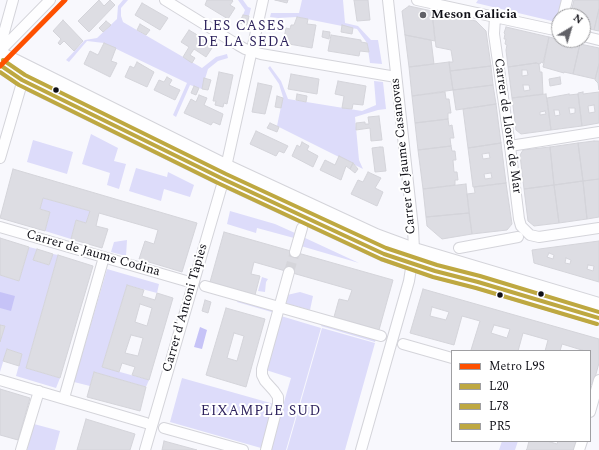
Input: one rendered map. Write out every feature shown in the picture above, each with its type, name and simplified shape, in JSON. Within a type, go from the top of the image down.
[{"type":"main road","points":[[0,52],[25,74]]},
{"type":"main road","points":[[0,65],[25,74],[224,173],[340,220],[413,257],[599,318]]},
{"type":"main road","points":[[413,257],[599,305]]},
{"type":"street","points":[[0,47],[13,0]]},
{"type":"street","points":[[0,52],[50,0]]},
{"type":"street","points":[[166,0],[238,45],[252,51],[261,54],[396,77]]},
{"type":"street","name":"Carrer d'Antoni Tàpies","points":[[145,450],[224,173],[264,0]]},
{"type":"street","name":"Carrer de Jaume Casanovas","points":[[362,450],[408,286],[413,257],[412,221],[388,0]]},
{"type":"street","points":[[417,0],[551,29]]},
{"type":"street","points":[[10,11],[18,22],[29,22]]},
{"type":"street","name":"Carrer de Lloret de Mar","points":[[495,17],[494,34],[522,234]]},
{"type":"street","points":[[0,158],[25,74]]},
{"type":"street","points":[[510,146],[599,132]]},
{"type":"street","name":"Carrer de Jaume Codina","points":[[0,227],[186,281]]},
{"type":"street","points":[[295,252],[302,228]]},
{"type":"street","points":[[459,248],[522,234],[539,237],[599,228]]},
{"type":"street","points":[[64,398],[104,257]]},
{"type":"street","points":[[266,450],[278,404],[278,397],[265,381],[262,375],[262,369],[289,272]]},
{"type":"street","points":[[205,286],[381,336]]},
{"type":"street","points":[[402,344],[451,358]]},
{"type":"street","points":[[0,380],[146,423]]},
{"type":"street","points":[[591,408],[599,380]]},
{"type":"street","points":[[21,450],[39,392]]},
{"type":"street","points":[[164,428],[243,450]]},
{"type":"shaded area","points":[[123,0],[128,0],[121,8],[123,22],[202,68],[216,57],[227,54],[228,58],[218,61],[208,69],[202,89],[190,85],[176,117],[173,115],[187,83],[104,43],[87,41],[69,62],[66,60],[85,40],[97,38],[117,19],[118,6]]},
{"type":"shaded area","points":[[238,0],[243,0],[248,7],[251,8],[249,16],[243,15],[245,10]]},
{"type":"shaded area","points":[[302,0],[343,0],[345,23],[358,26],[371,40],[378,40],[382,64],[370,63],[367,43],[357,29],[297,17],[270,17],[271,13],[299,13]]},
{"type":"shaded area","points":[[478,0],[562,0],[560,8],[551,8],[551,21],[476,3]]},
{"type":"shaded area","points":[[270,66],[281,81],[288,99],[362,111],[376,105],[374,81],[383,82],[386,109],[355,117],[359,160],[363,169],[277,126],[283,97],[279,84],[268,68]]},
{"type":"shaded area","points":[[91,134],[118,148],[114,161],[126,164],[119,189],[107,185],[110,173],[82,164]]},
{"type":"shaded area","points":[[33,140],[73,152],[67,174],[27,162]]},
{"type":"shaded area","points":[[136,168],[167,177],[168,172],[194,185],[190,197],[164,189],[161,201],[129,191]]},
{"type":"shaded area","points":[[43,198],[90,211],[86,223],[76,220],[71,239],[45,231],[50,212],[40,209]]},
{"type":"shaded area","points":[[230,211],[275,224],[295,233],[294,238],[257,228],[256,233],[227,224]]},
{"type":"shaded area","points":[[303,237],[359,263],[301,246]]},
{"type":"shaded area","points":[[127,240],[126,256],[111,252],[114,242]]},
{"type":"shaded area","points":[[29,247],[37,249],[33,260],[49,265],[53,254],[58,255],[26,368],[60,378],[56,388],[16,376],[22,354],[7,349],[0,372],[0,342],[5,326],[0,325],[0,275],[19,281]]},
{"type":"shaded area","points":[[107,269],[159,284],[157,293],[127,285],[102,367],[149,380],[146,387],[94,372],[90,386],[74,382]]},
{"type":"shaded area","points":[[262,277],[268,279],[266,282],[265,292],[258,291]]},
{"type":"shaded area","points":[[300,292],[313,296],[310,310],[285,303],[287,295]]},
{"type":"shaded area","points":[[238,300],[275,310],[275,313],[237,302]]},
{"type":"shaded area","points":[[281,316],[321,328],[286,450],[270,450],[291,378],[266,370]]},
{"type":"shaded area","points":[[322,324],[376,339],[375,342],[321,326]]},
{"type":"shaded area","points":[[322,328],[375,343],[345,450],[287,450]]},
{"type":"shaded area","points":[[182,378],[274,404],[261,448],[170,422]]},
{"type":"shaded area","points":[[34,424],[60,431],[55,450],[27,450]]},
{"type":"shaded area","points":[[502,442],[518,442],[515,450],[499,450]]},
{"type":"water","points":[[0,292],[15,296],[11,311],[0,308]]},
{"type":"water","points":[[200,327],[207,330],[202,349],[194,347]]},
{"type":"building","points":[[99,0],[104,6],[110,0],[115,5],[89,32],[78,21]]},
{"type":"building","points":[[207,0],[232,0],[233,1],[230,5],[235,8],[228,19],[205,5]]},
{"type":"building","points":[[275,0],[288,0],[287,3]]},
{"type":"building","points":[[354,0],[368,0],[370,20],[357,21]]},
{"type":"building","points":[[574,0],[599,0],[599,9],[594,30],[591,29],[591,8],[572,8]]},
{"type":"building","points":[[142,3],[168,18],[160,30],[135,15]]},
{"type":"building","points":[[409,6],[432,11],[435,41],[405,35],[402,11]]},
{"type":"building","points":[[599,9],[599,31],[594,30]]},
{"type":"building","points":[[432,11],[476,21],[486,31],[491,66],[450,71],[449,62],[453,62],[451,50],[436,47]]},
{"type":"building","points":[[243,15],[249,16],[247,25],[239,23]]},
{"type":"building","points":[[297,17],[308,19],[307,24],[316,25],[312,48],[283,43],[286,28],[290,29],[291,25],[294,25]]},
{"type":"building","points":[[63,20],[83,41],[74,51],[64,41],[60,45],[58,43],[61,39],[53,31]]},
{"type":"building","points":[[106,21],[111,25],[103,32],[99,28]]},
{"type":"building","points":[[140,24],[150,30],[146,35],[137,30]]},
{"type":"building","points":[[342,25],[353,28],[352,34],[341,32]]},
{"type":"building","points":[[506,27],[549,37],[543,63],[541,62],[540,64],[536,63],[508,67],[506,50],[507,45],[505,44],[506,39],[504,39]]},
{"type":"building","points":[[189,30],[214,45],[206,57],[194,49],[190,55],[195,58],[192,63],[183,57],[189,47],[181,42]]},
{"type":"building","points":[[323,31],[330,32],[329,39],[322,37]]},
{"type":"building","points":[[331,35],[361,40],[361,42],[367,43],[369,52],[360,51],[359,56],[328,51]]},
{"type":"building","points":[[405,35],[431,40],[434,64],[409,67]]},
{"type":"building","points":[[549,37],[551,37],[551,48],[579,48],[573,74],[543,67]]},
{"type":"building","points":[[104,43],[116,48],[111,61],[117,63],[110,77],[84,64],[90,51],[98,55]]},
{"type":"building","points":[[591,46],[599,48],[599,64],[595,79],[573,74],[579,48],[591,48]]},
{"type":"building","points":[[137,62],[154,72],[147,87],[125,77],[130,66],[134,68]]},
{"type":"building","points":[[449,62],[453,90],[412,96],[409,67]]},
{"type":"building","points":[[536,63],[539,64],[540,72],[542,72],[543,94],[512,98],[508,67]],"holes":[[[522,70],[527,70],[528,75],[522,76]],[[523,85],[529,85],[530,90],[524,91]]]},
{"type":"building","points":[[599,64],[599,90],[598,83],[595,80]]},
{"type":"building","points":[[491,66],[493,85],[453,90],[450,71]]},
{"type":"building","points":[[219,72],[233,75],[227,104],[224,103],[223,107],[215,105],[216,101],[213,101]]},
{"type":"building","points":[[291,74],[319,79],[317,94],[288,89]]},
{"type":"building","points":[[167,77],[172,80],[169,85],[180,90],[175,100],[154,90],[159,80],[164,82]]},
{"type":"building","points":[[560,77],[561,84],[550,86],[549,79]]},
{"type":"building","points":[[204,78],[211,80],[208,90],[202,89]]},
{"type":"building","points":[[338,81],[366,86],[363,105],[353,104],[352,109],[342,108],[344,96],[335,94]]},
{"type":"building","points":[[258,83],[272,86],[265,114],[252,112]]},
{"type":"building","points":[[493,85],[496,104],[456,110],[453,90]]},
{"type":"building","points":[[194,86],[199,88],[196,95],[191,93]]},
{"type":"building","points":[[445,92],[446,99],[449,99],[451,113],[448,113],[448,119],[415,123],[412,96]]},
{"type":"building","points":[[583,92],[583,94],[599,92],[599,123],[582,126],[578,93]],"holes":[[[594,105],[595,112],[589,113],[588,106]]]},
{"type":"building","points":[[297,94],[307,96],[306,102],[296,100]]},
{"type":"building","points":[[546,94],[551,130],[521,134],[516,130],[512,98]],"holes":[[[545,111],[546,114],[540,115],[540,112]]]},
{"type":"building","points":[[578,94],[582,126],[551,130],[547,98]],"holes":[[[569,108],[575,108],[575,113],[570,114]],[[554,110],[559,110],[560,115],[555,116]]]},
{"type":"building","points":[[199,95],[207,98],[204,105],[223,114],[220,125],[213,122],[211,125],[184,113],[191,99],[196,102]]},
{"type":"building","points":[[277,96],[283,98],[281,108],[275,107]]},
{"type":"building","points":[[496,104],[501,143],[468,148],[463,109]]},
{"type":"building","points":[[379,116],[382,140],[371,141],[370,128],[356,130],[356,123],[365,122],[365,124],[369,124],[368,117]]},
{"type":"building","points":[[448,119],[449,126],[452,125],[454,138],[450,138],[451,146],[418,150],[415,123]]},
{"type":"building","points":[[270,123],[279,127],[277,132],[267,128]]},
{"type":"building","points":[[256,131],[288,146],[284,153],[279,151],[276,156],[250,144]]},
{"type":"building","points":[[599,141],[599,179],[583,181],[578,143]]},
{"type":"building","points":[[302,142],[309,146],[307,150],[318,156],[313,167],[292,156],[297,145],[300,147]]},
{"type":"building","points":[[501,143],[506,183],[473,187],[468,148]],"holes":[[[489,153],[490,158],[483,159],[482,154]],[[491,173],[492,178],[485,179],[484,174]]]},
{"type":"building","points":[[578,143],[583,181],[554,185],[550,147]]},
{"type":"building","points":[[451,146],[452,151],[455,151],[456,160],[453,160],[454,172],[457,172],[458,180],[455,180],[455,185],[423,189],[418,150]]},
{"type":"building","points":[[383,147],[386,171],[375,172],[372,148]]},
{"type":"building","points":[[550,147],[554,185],[524,189],[520,155],[523,150]]},
{"type":"building","points":[[339,156],[353,163],[350,169],[346,166],[341,180],[320,170],[325,160],[335,165]]},
{"type":"building","points":[[353,163],[358,169],[355,173],[350,169]]},
{"type":"building","points":[[13,169],[197,223],[182,272],[139,259],[145,241],[154,244],[158,230],[99,213],[96,226],[108,229],[102,248],[71,239],[76,220],[86,223],[90,211],[43,198],[40,209],[50,212],[45,231],[0,218]]},
{"type":"building","points":[[368,172],[381,178],[375,188],[383,192],[377,206],[351,194],[358,180],[363,182]]},
{"type":"building","points":[[599,179],[599,217],[587,219],[583,181]]},
{"type":"building","points":[[583,181],[587,219],[559,223],[554,185]]},
{"type":"building","points":[[506,183],[512,224],[507,230],[472,234],[467,194],[475,193],[474,187]]},
{"type":"building","points":[[466,184],[469,213],[426,217],[423,189]]},
{"type":"building","points":[[554,185],[559,223],[534,226],[528,221],[524,189]]},
{"type":"building","points":[[469,213],[472,234],[442,239],[427,226],[426,217]]},
{"type":"building","points":[[224,232],[393,280],[379,330],[334,317],[339,299],[348,301],[352,290],[254,262],[251,274],[260,276],[255,295],[210,282]]},
{"type":"building","points":[[0,238],[29,247],[19,281],[0,275]]},
{"type":"building","points":[[599,241],[599,282],[534,263],[532,250]],"holes":[[[549,253],[554,255],[553,259],[547,257]],[[566,258],[571,260],[570,264],[565,263]],[[588,265],[594,266],[593,271],[587,269]]]},
{"type":"building","points":[[37,249],[53,254],[49,265],[33,260]]},
{"type":"building","points":[[58,255],[93,266],[60,378],[26,368]]},
{"type":"building","points":[[127,285],[144,290],[142,296],[155,300],[157,293],[173,298],[149,380],[132,375],[135,367],[122,363],[119,372],[102,367]],"holes":[[[140,304],[152,308],[147,326],[135,322]],[[131,335],[143,338],[138,356],[125,353]]]},
{"type":"building","points":[[423,289],[599,339],[599,363],[593,385],[591,384],[591,350],[582,350],[562,344],[560,350],[545,350],[548,340],[523,333],[518,350],[471,350],[480,321],[462,316],[454,345],[410,333]],"holes":[[[432,307],[449,312],[446,320],[430,316]],[[494,325],[510,329],[507,338],[491,333]]]},
{"type":"building","points":[[205,300],[211,302],[208,313],[202,311]]},
{"type":"building","points":[[226,308],[265,319],[246,387],[206,375]],"holes":[[[234,333],[244,336],[237,361],[227,358]]]},
{"type":"building","points":[[0,325],[5,326],[0,342]]},
{"type":"building","points":[[7,349],[22,354],[19,366],[3,361]]},
{"type":"building","points":[[94,372],[146,387],[140,411],[87,397]]},
{"type":"building","points":[[0,389],[30,398],[18,440],[0,435]]},
{"type":"building","points":[[86,419],[135,434],[130,450],[77,450]]},
{"type":"building","points":[[164,441],[197,450],[162,450]]},
{"type":"building","points":[[529,442],[550,442],[557,444],[558,442],[577,442],[574,450],[526,450]]},
{"type":"tunnel","points":[[289,272],[295,252]]},
{"type":"metro line","name":"L9S","points":[[0,66],[65,0]]},
{"type":"transit line","name":"PR5","points":[[3,60],[25,75],[226,174],[386,248],[437,265],[480,276],[599,312]]},
{"type":"transit line","name":"L20","points":[[0,65],[22,80],[223,179],[384,254],[435,271],[478,282],[599,318]]},
{"type":"transit line","name":"L78","points":[[0,72],[19,85],[220,184],[381,259],[433,277],[476,288],[597,324]]},
{"type":"place","name":"Meson Galicia","points":[[423,15]]},
{"type":"district","name":"LES CASES DE LA SEDA","points":[[244,36]]},
{"type":"district","name":"EIXAMPLE SUD","points":[[261,412]]}]
